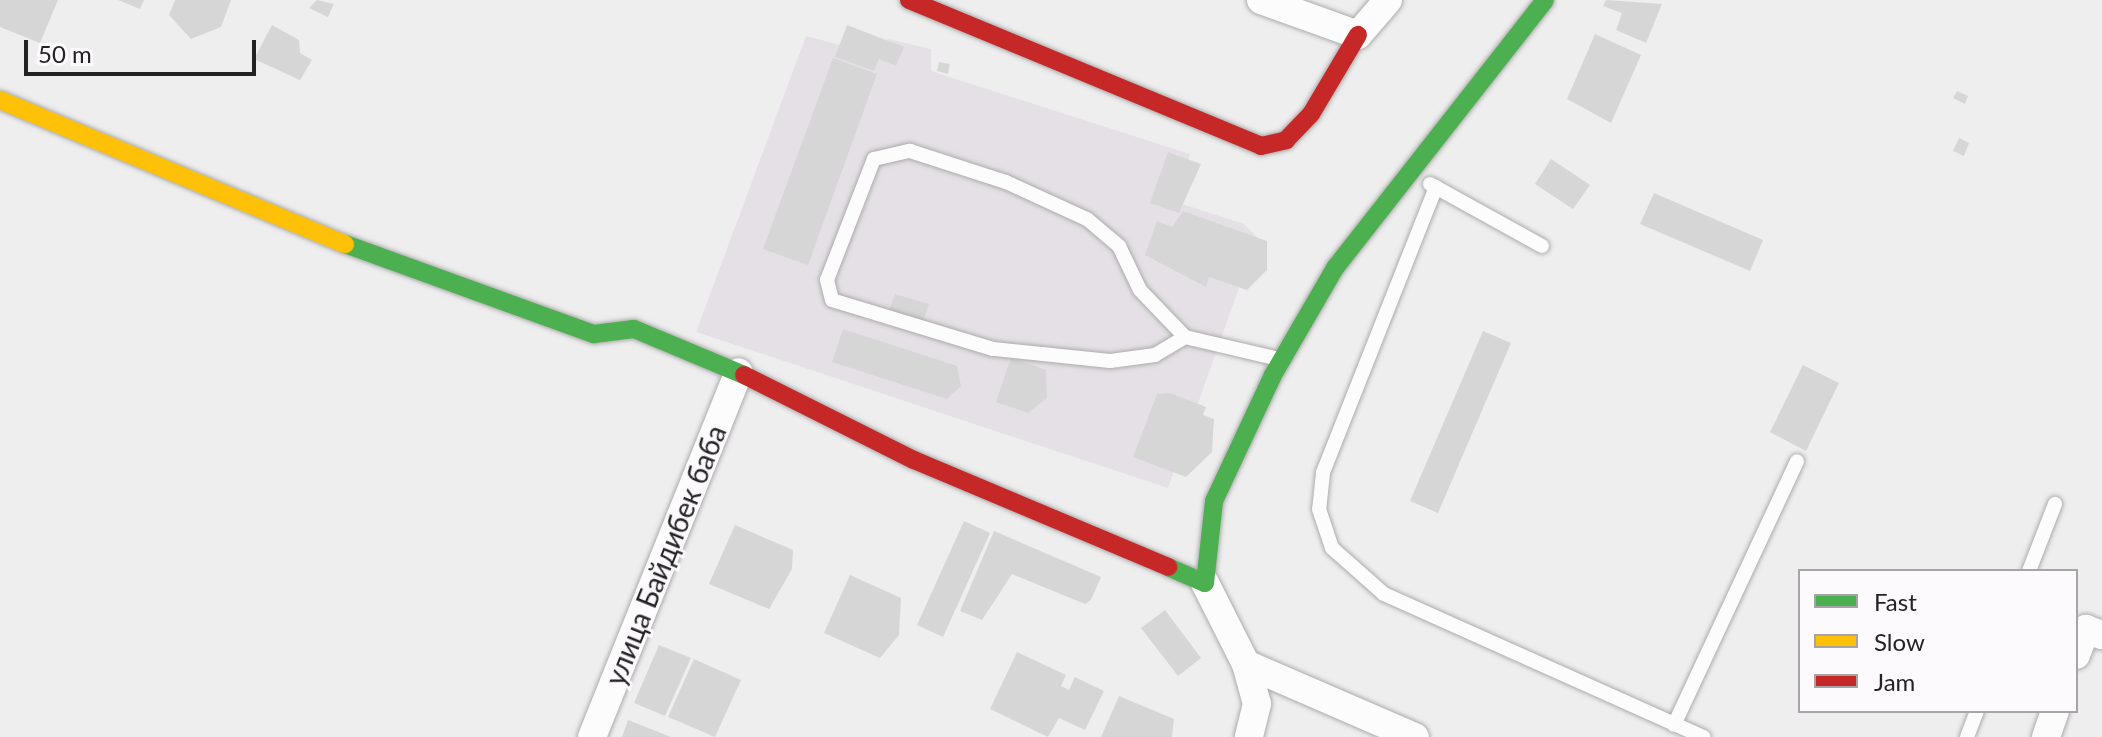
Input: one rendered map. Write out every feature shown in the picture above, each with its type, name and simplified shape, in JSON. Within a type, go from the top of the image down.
[{"type":"street","points":[[909,0],[1261,146],[1286,140],[1311,114],[1358,35],[1388,0]]},
{"type":"street","points":[[1261,0],[1358,35]]},
{"type":"street","points":[[1249,737],[1257,704],[1246,664],[1205,583],[1214,501],[1282,359],[1363,224],[1409,172],[1545,0]]},
{"type":"street","points":[[0,100],[207,191],[484,297],[594,334],[634,329],[739,372],[914,460],[1205,583]]},
{"type":"street","name":"улица Байдибек баба","points":[[592,737],[739,372]]},
{"type":"street","points":[[1246,664],[1415,737]]},
{"type":"street","points":[[2046,737],[2054,713]]},
{"type":"lane","points":[[1185,337],[1155,355],[1110,361],[993,349],[832,300],[827,280],[874,159],[910,151],[1006,182],[1087,219],[1119,246],[1140,290],[1185,337],[1282,359]]},
{"type":"lane","points":[[1409,172],[1542,246]]},
{"type":"lane","points":[[1436,187],[1323,473],[1319,509],[1332,548],[1384,594],[1704,737]]},
{"type":"lane","points":[[1674,725],[1797,461]]},
{"type":"lane","points":[[2030,569],[2055,504]]},
{"type":"lane","points":[[1967,737],[1976,713]]},
{"type":"shaded area","points":[[806,36],[879,55],[888,39],[931,49],[931,71],[1190,154],[1176,202],[1244,224],[1257,237],[1168,488],[696,332]]},
{"type":"building","points":[[0,0],[58,0],[40,43],[0,27]]},
{"type":"building","points":[[118,0],[144,0],[140,9]]},
{"type":"building","points":[[175,0],[231,0],[221,27],[191,39],[169,15]]},
{"type":"building","points":[[317,0],[334,4],[328,17],[309,8]]},
{"type":"building","points":[[1606,0],[1662,4],[1646,43],[1616,30],[1622,13],[1603,6]]},
{"type":"building","points":[[272,25],[299,40],[300,53],[312,60],[300,80],[254,59]]},
{"type":"building","points":[[847,25],[904,47],[896,66],[879,59],[874,71],[835,57]]},
{"type":"building","points":[[1595,34],[1641,55],[1611,123],[1567,99]]},
{"type":"building","points":[[833,58],[877,74],[808,265],[763,249]]},
{"type":"building","points":[[939,62],[950,64],[948,74],[937,71]]},
{"type":"building","points":[[1957,91],[1968,96],[1965,104],[1953,98]]},
{"type":"building","points":[[1959,138],[1969,143],[1964,156],[1953,151]]},
{"type":"building","points":[[1168,152],[1201,164],[1179,213],[1150,203]]},
{"type":"building","points":[[1551,159],[1590,185],[1573,209],[1535,184]]},
{"type":"building","points":[[1654,193],[1763,240],[1750,271],[1640,224]]},
{"type":"building","points":[[1183,211],[1267,241],[1267,270],[1247,290],[1209,277],[1206,287],[1145,255],[1157,221],[1172,227]]},
{"type":"building","points":[[895,294],[929,304],[923,322],[889,311]]},
{"type":"building","points":[[843,329],[957,366],[961,386],[947,399],[832,362]]},
{"type":"building","points":[[1483,331],[1511,343],[1438,513],[1410,501]]},
{"type":"building","points":[[1011,358],[1046,370],[1047,398],[1028,413],[996,402]]},
{"type":"building","points":[[1803,365],[1839,383],[1806,451],[1770,432]]},
{"type":"building","points":[[1170,393],[1206,407],[1203,415],[1214,419],[1212,452],[1186,477],[1133,457],[1157,394]]},
{"type":"building","points":[[964,521],[990,533],[943,637],[917,625]]},
{"type":"building","points":[[735,525],[793,550],[792,569],[769,609],[709,584]]},
{"type":"building","points":[[994,531],[1101,577],[1091,600],[1085,604],[1012,574],[982,620],[960,611]]},
{"type":"building","points":[[850,575],[901,598],[899,635],[880,658],[824,633]]},
{"type":"building","points":[[1165,610],[1201,658],[1178,676],[1141,628]]},
{"type":"building","points":[[659,645],[691,658],[665,716],[634,703]]},
{"type":"building","points":[[1017,652],[1066,675],[1061,686],[1069,690],[1075,677],[1104,691],[1085,730],[1059,718],[1048,737],[990,709]]},
{"type":"building","points":[[694,659],[741,680],[715,737],[668,717]]},
{"type":"building","points":[[1119,696],[1174,719],[1172,737],[1101,737]]},
{"type":"building","points":[[628,720],[671,737],[622,737]]},
{"type":"traffic: fast","points":[[1168,567],[1205,583],[1214,501],[1273,375],[1335,268],[1545,0]]},
{"type":"traffic: fast","points":[[345,244],[594,334],[634,329],[744,375]]},
{"type":"traffic: slow","points":[[0,100],[345,244]]},
{"type":"traffic: jam","points":[[909,0],[1261,146],[1286,140],[1311,114],[1358,35]]},
{"type":"traffic: jam","points":[[744,375],[914,460],[1168,567]]}]
